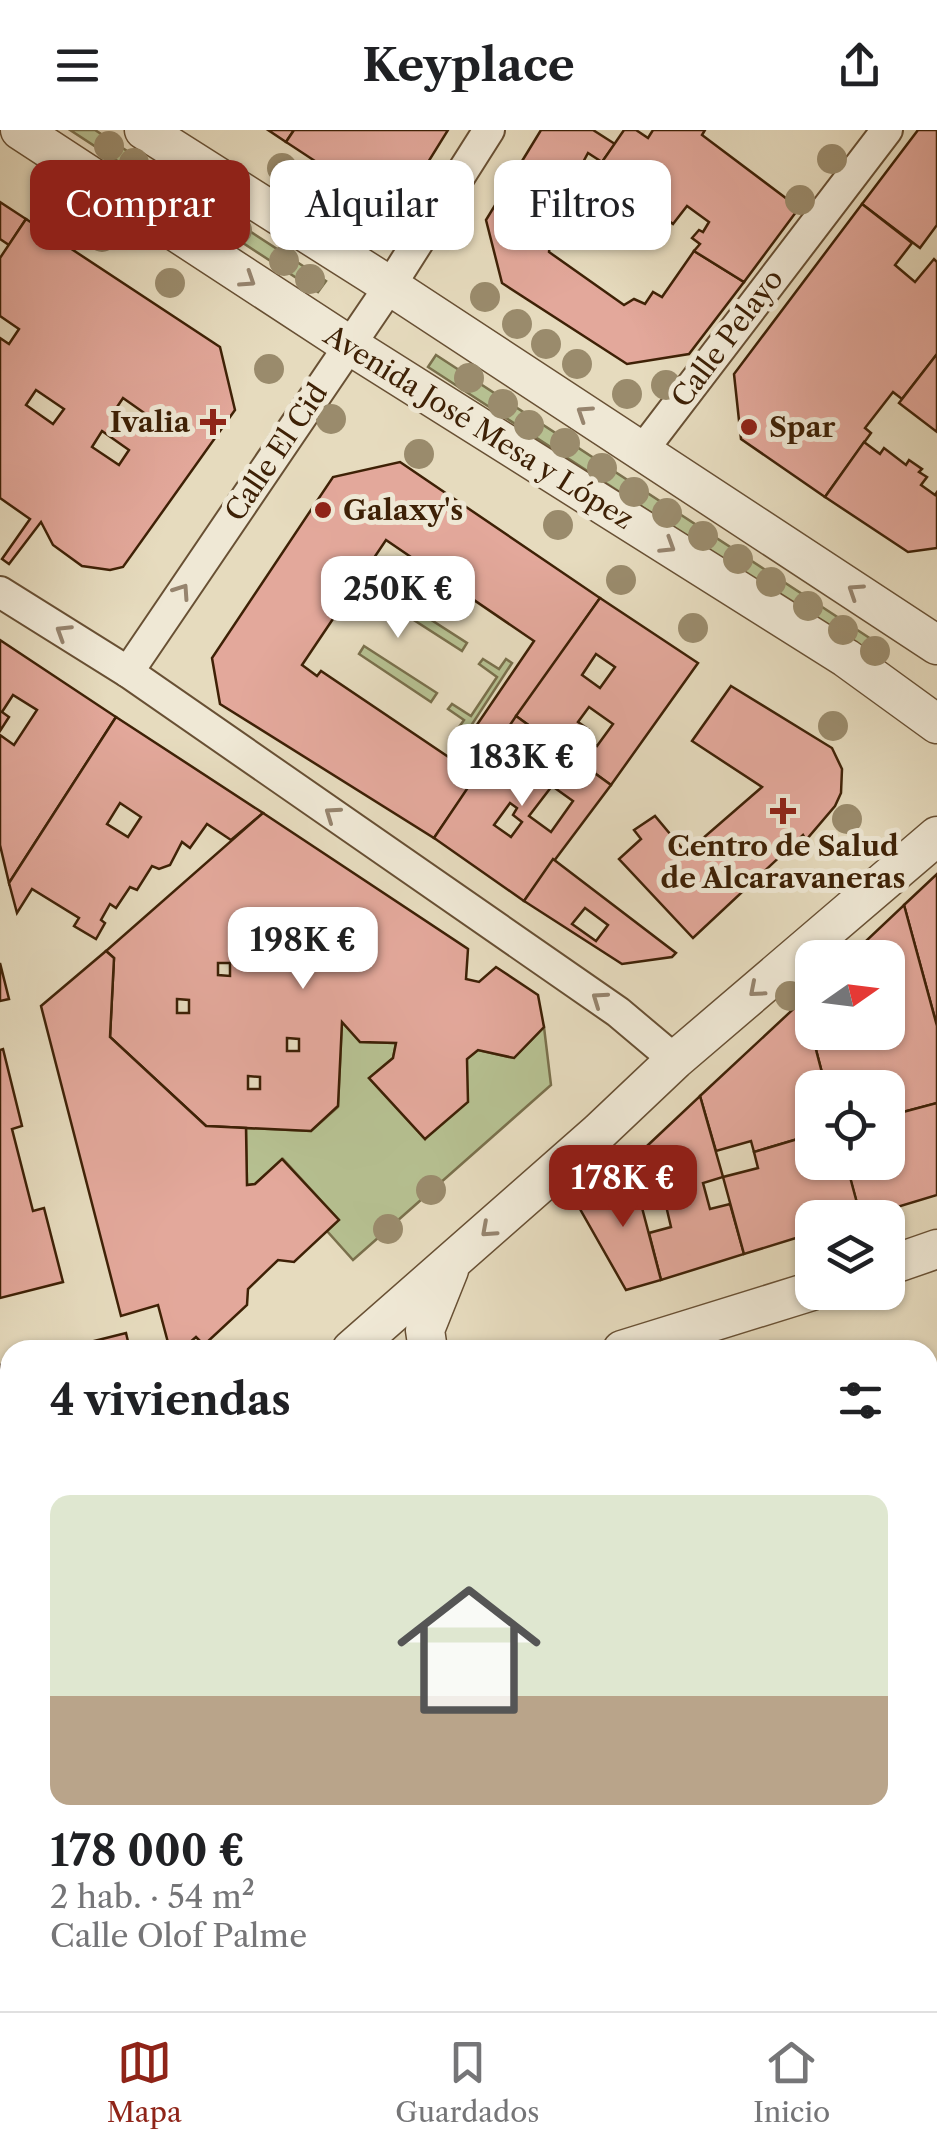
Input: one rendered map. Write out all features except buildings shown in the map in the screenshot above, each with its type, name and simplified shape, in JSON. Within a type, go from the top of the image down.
[{"type":"street","name":"Avenida José Mesa y López","points":[[20,130],[349,345],[846,658],[937,724]]},
{"type":"street","points":[[144,130],[936,642]]},
{"type":"street","name":"Calle El Cid","points":[[128,672],[390,286],[489,130]]},
{"type":"street","name":"Calle Pelayo","points":[[642,451],[887,130]]},
{"type":"street","points":[[0,592],[128,672],[618,1012],[675,1060]]},
{"type":"street","points":[[363,1340],[675,1060],[937,836]]},
{"type":"street","points":[[905,1260],[937,1249]]},
{"type":"street","points":[[427,1340],[426,1330],[452,1263]]},
{"type":"street","points":[[674,1340],[795,1297]]},
{"type":"green space","points":[[70,130],[95,130],[141,160],[116,160]]},
{"type":"green space","points":[[250,231],[270,244],[270,250],[279,250],[326,281],[318,292],[250,248]]},
{"type":"green space","points":[[436,355],[888,650],[880,662],[428,367]]},
{"type":"green space","points":[[394,596],[467,643],[462,651],[389,604]]},
{"type":"green space","points":[[364,646],[437,693],[431,702],[359,654]]},
{"type":"green space","points":[[483,659],[499,669],[506,659],[512,663],[465,735],[457,730],[464,720],[448,709],[452,704],[471,716],[497,677],[479,664]]},
{"type":"green space","points":[[342,1022],[360,1042],[396,1043],[393,1058],[369,1078],[425,1139],[467,1059],[478,1050],[514,1058],[544,1027],[551,1085],[353,1260],[327,1231],[338,1219],[283,1159],[255,1184],[247,1185],[246,1128],[311,1131],[338,1107]]},
{"type":"place","name":"Ivalia","points":[[213,422]]},
{"type":"place","name":"Spar","points":[[749,427]]},
{"type":"place","name":"Galaxy's","points":[[323,510]]},
{"type":"place","name":"Centro de Salud de Alcaravaneras","points":[[783,811]]}]
